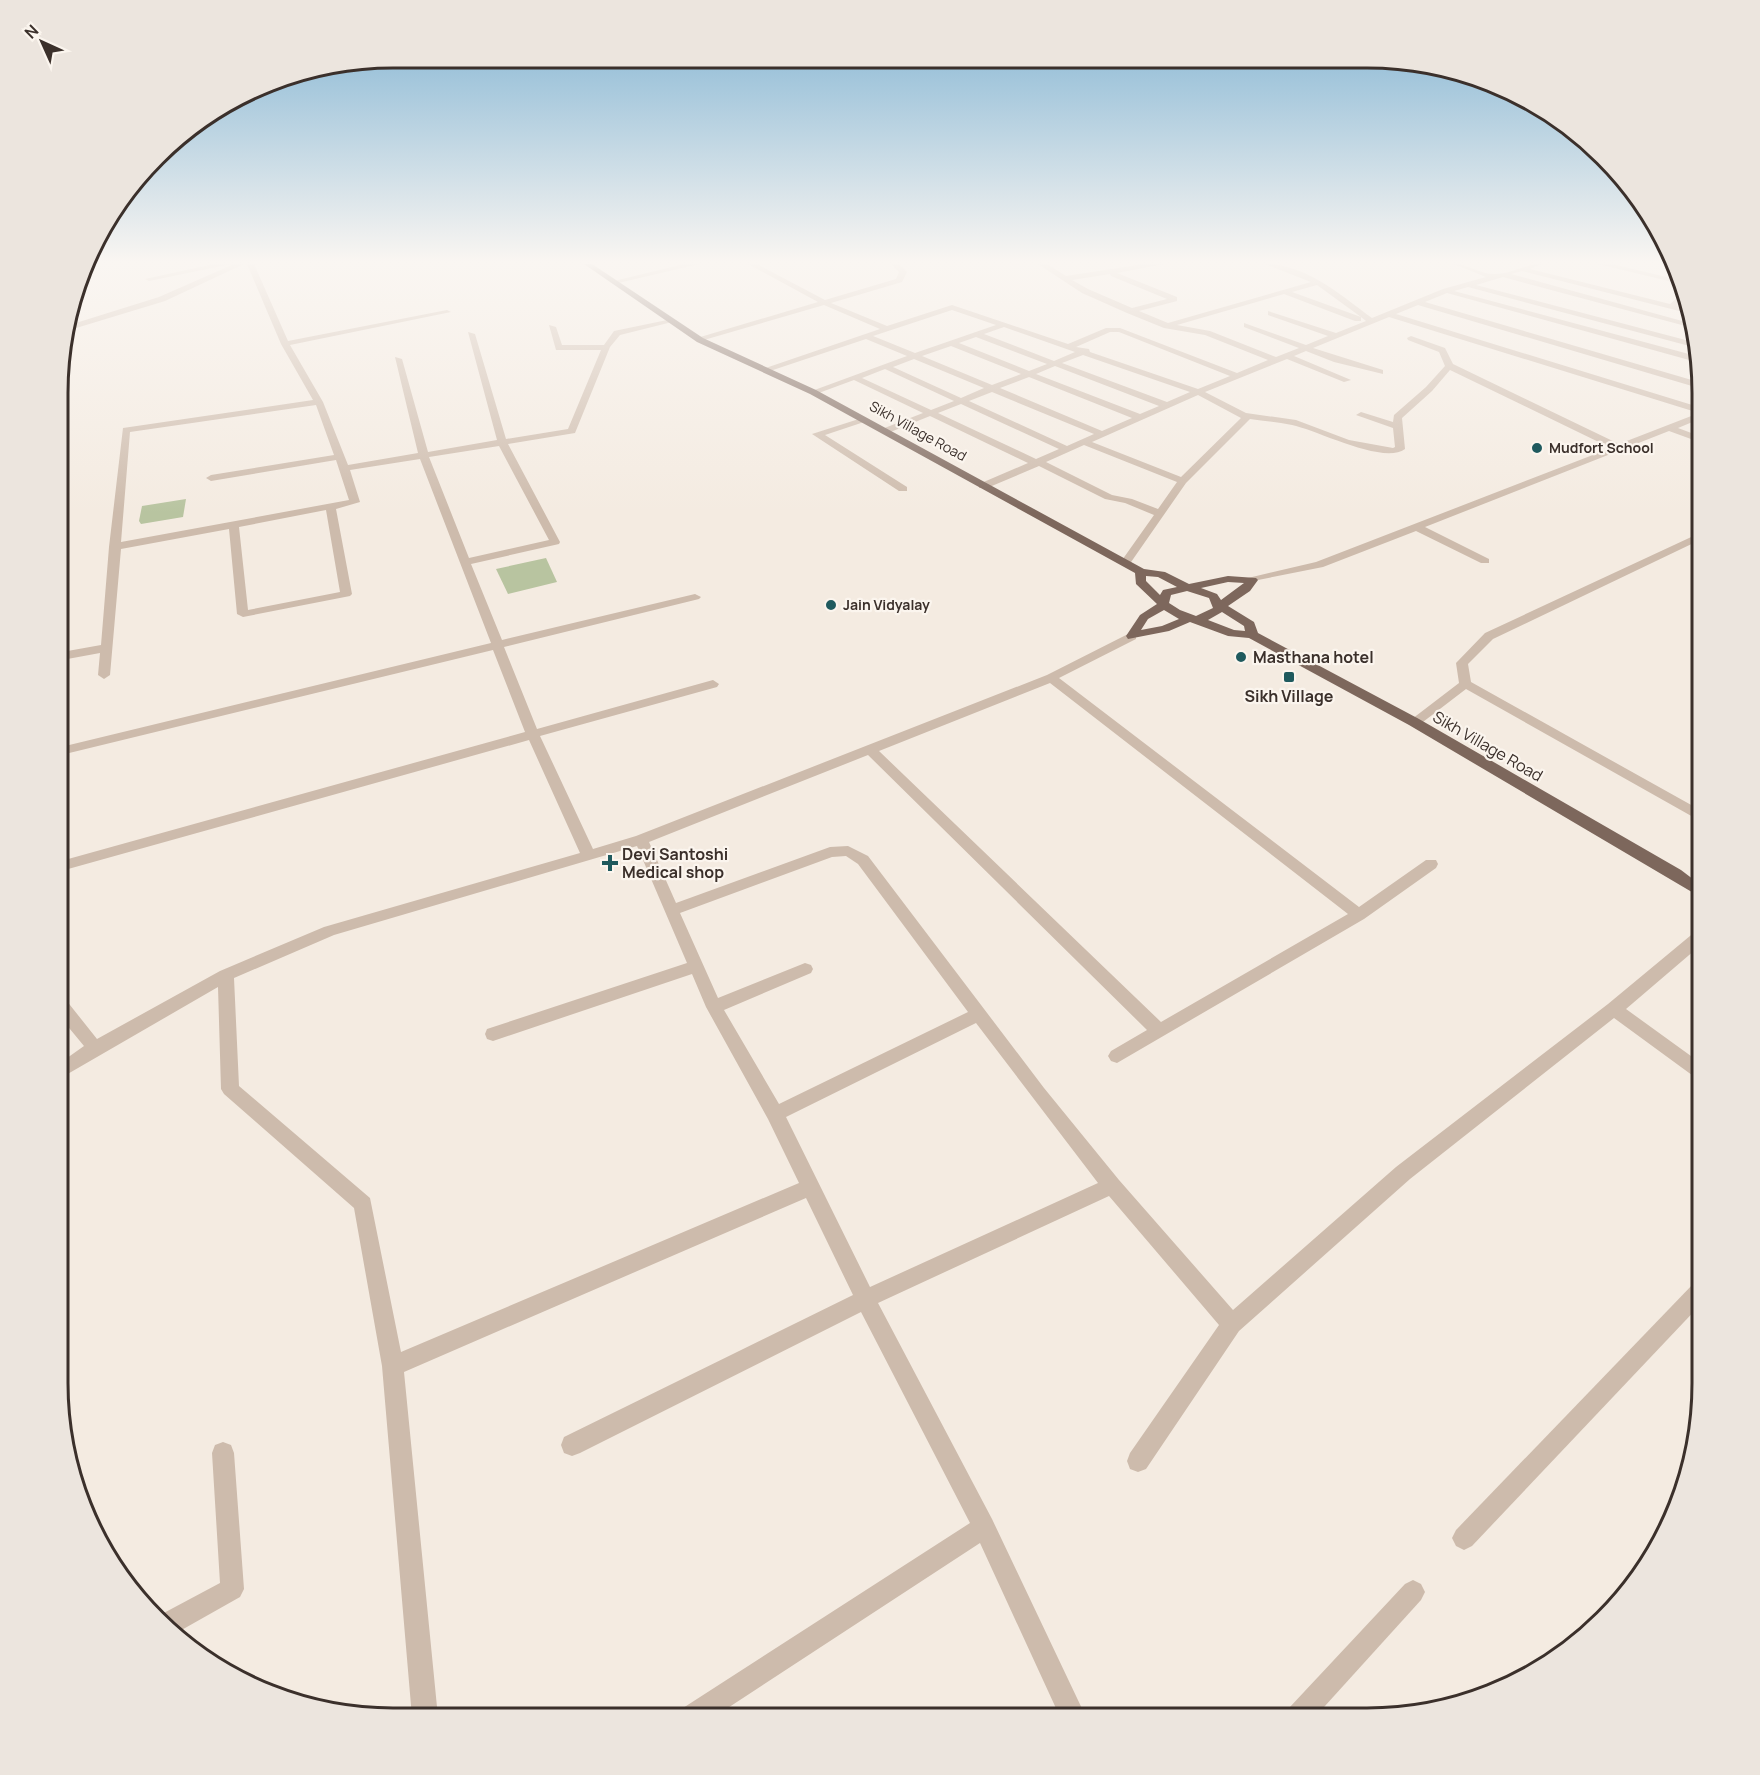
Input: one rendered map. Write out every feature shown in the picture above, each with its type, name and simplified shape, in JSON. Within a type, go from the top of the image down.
[{"type":"main road","name":"Sikh Village Road","points":[[715,347],[865,420],[1141,572]]},
{"type":"main road","points":[[1141,572],[1161,574],[1188,588],[1206,592],[1218,601],[1220,606],[1250,624],[1252,635],[1232,633],[1174,613],[1140,582],[1141,572]]},
{"type":"main road","points":[[1164,605],[1162,600],[1167,592],[1228,579],[1252,580]]},
{"type":"main road","points":[[1132,636],[1165,629],[1190,618],[1208,617],[1246,589],[1252,580]]},
{"type":"main road","points":[[1132,636],[1144,617],[1164,605]]},
{"type":"main road","name":"Sikh Village Road","points":[[1252,635],[1414,722],[1676,874],[1692,886]]},
{"type":"street","points":[[114,547],[355,502],[319,402],[287,347]]},
{"type":"street","points":[[465,562],[555,542],[502,442],[475,347]]},
{"type":"street","points":[[344,468],[572,431],[606,347],[559,347]]},
{"type":"street","points":[[764,370],[833,347]]},
{"type":"street","points":[[892,347],[1104,435]]},
{"type":"street","points":[[813,393],[945,347]]},
{"type":"street","points":[[960,347],[1141,418]]},
{"type":"street","points":[[1009,347],[1168,406]]},
{"type":"street","points":[[1074,347],[1198,392],[1244,414],[1296,423],[1347,442],[1393,452],[1400,449],[1397,417],[1429,389],[1449,366]]},
{"type":"street","points":[[1163,347],[1237,376]]},
{"type":"street","points":[[1242,347],[1275,360]]},
{"type":"street","points":[[1303,347],[1380,372]]},
{"type":"street","points":[[983,486],[1198,392],[1309,347]]},
{"type":"street","points":[[1434,347],[1442,350],[1449,366],[1619,448]]},
{"type":"street","points":[[1491,347],[1692,410]]},
{"type":"street","points":[[1569,347],[1692,383]]},
{"type":"street","points":[[1652,347],[1691,357]]},
{"type":"street","points":[[885,431],[1086,351]]},
{"type":"street","points":[[1287,356],[1347,380]]},
{"type":"street","points":[[398,359],[424,456],[532,733],[589,857]]},
{"type":"street","points":[[886,367],[1067,449]]},
{"type":"street","points":[[856,378],[1108,497],[1128,501],[1160,514]]},
{"type":"street","points":[[104,675],[126,430],[319,402]]},
{"type":"street","points":[[1125,563],[1183,481],[1246,418],[1244,414]]},
{"type":"street","points":[[1361,415],[1398,426]]},
{"type":"street","points":[[1252,580],[1319,565],[1419,528],[1692,418]]},
{"type":"street","points":[[865,420],[818,434],[903,489]]},
{"type":"street","points":[[1670,428],[1692,436]]},
{"type":"street","points":[[1086,442],[1183,481]]},
{"type":"street","points":[[211,478],[340,457]]},
{"type":"street","points":[[234,525],[243,614],[346,594],[331,507]]},
{"type":"street","points":[[1419,528],[1485,561]]},
{"type":"street","points":[[1465,684],[1462,663],[1489,636],[1692,540]]},
{"type":"street","points":[[67,750],[496,643],[695,597]]},
{"type":"street","points":[[67,1067],[95,1048],[226,975],[328,931],[589,857],[641,840],[1051,678],[1132,636]]},
{"type":"street","points":[[67,655],[105,648]]},
{"type":"street","points":[[1051,678],[1359,915]]},
{"type":"street","points":[[67,864],[713,684]]},
{"type":"street","points":[[1414,722],[1465,684]]},
{"type":"street","points":[[1465,684],[1692,811]]},
{"type":"street","points":[[869,749],[1158,1030]]},
{"type":"street","points":[[641,840],[694,967],[775,1114],[865,1299],[984,1527],[1069,1708]]},
{"type":"street","points":[[672,910],[844,849],[863,860],[1112,1186],[1232,1324]]},
{"type":"street","points":[[1117,1056],[1158,1030],[1359,915],[1431,864]]},
{"type":"street","points":[[1138,1461],[1232,1324],[1403,1173],[1614,1009],[1692,944]]},
{"type":"street","points":[[493,1034],[694,967]]},
{"type":"street","points":[[714,1007],[805,969]]},
{"type":"street","points":[[226,975],[230,1089],[363,1204],[393,1366],[424,1708]]},
{"type":"street","points":[[1614,1009],[1692,1066]]},
{"type":"street","points":[[67,1014],[95,1048]]},
{"type":"street","points":[[775,1114],[979,1014]]},
{"type":"street","points":[[572,1444],[865,1299],[1112,1186]]},
{"type":"street","points":[[393,1366],[810,1187]]},
{"type":"street","points":[[1464,1538],[1692,1299]]},
{"type":"street","points":[[173,1622],[232,1589],[224,1453]]},
{"type":"street","points":[[706,1708],[984,1527]]},
{"type":"street","points":[[1306,1708],[1413,1592]]},
{"type":"green space","points":[[186,499],[183,517],[141,524],[139,521],[142,506]]},
{"type":"green space","points":[[546,558],[557,582],[508,594],[496,569]]},
{"type":"place","name":"Mudfort School","points":[[1537,448]]},
{"type":"place","name":"Jain Vidyalay","points":[[831,605]]},
{"type":"place","name":"Masthana hotel","points":[[1241,657]]},
{"type":"place","name":"Sikh Village","points":[[1289,677]]},
{"type":"place","name":"Devi Santoshi Medical shop","points":[[610,863]]}]
